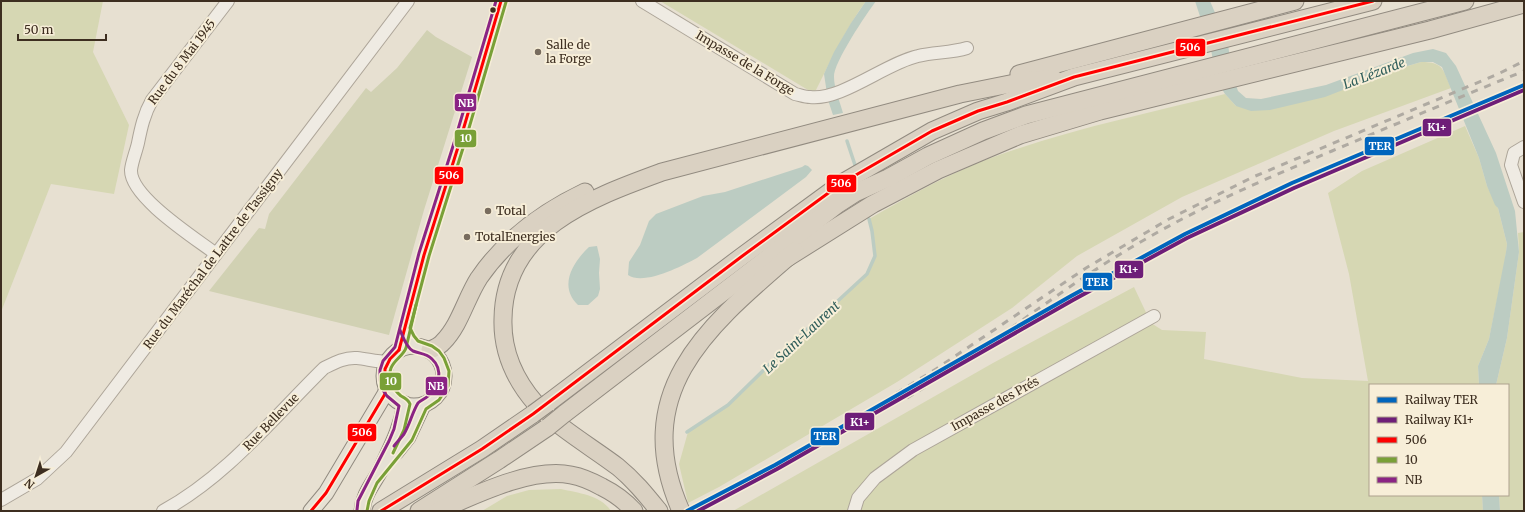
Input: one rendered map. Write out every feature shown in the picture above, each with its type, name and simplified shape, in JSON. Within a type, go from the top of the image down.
[{"type":"highway","points":[[960,94],[1017,74],[1296,1]]},
{"type":"highway","points":[[383,510],[482,450],[534,414],[741,257],[848,179],[932,130],[978,111],[1074,77],[1373,1]]},
{"type":"highway","points":[[788,258],[873,204],[938,170],[1020,135],[1100,112],[1208,76],[1237,60],[1465,1]]},
{"type":"highway","points":[[419,511],[548,427],[838,204],[928,156],[983,131],[1026,115],[1208,76],[1241,77],[1430,30],[1524,4]]},
{"type":"highway","points":[[659,511],[634,482],[618,468],[538,406],[522,386],[511,366],[504,340],[504,300],[508,286],[519,262],[535,240],[557,221],[581,205],[619,188],[662,172],[960,94],[1030,80],[1074,77]]},
{"type":"highway","points":[[423,348],[443,342],[451,332],[471,291],[488,266],[501,251],[538,219],[562,202],[589,190],[623,178],[662,172]]},
{"type":"highway","points":[[681,511],[668,478],[664,439],[665,419],[668,404],[678,377],[688,359],[705,336],[725,314],[836,216],[888,178]]},
{"type":"highway","points":[[438,511],[494,487],[522,478],[543,474],[571,474],[594,482],[620,498],[634,511]]},
{"type":"main road","points":[[423,348],[438,357],[443,365],[443,385],[439,394],[423,405],[414,406],[397,401],[391,395],[384,379],[388,362],[393,355],[400,350],[423,348]]},
{"type":"main road","points":[[311,511],[326,493],[385,394],[387,388]]},
{"type":"main road","points":[[362,511],[363,503],[370,486],[397,437],[405,404]]},
{"type":"main road","points":[[380,470],[408,437],[423,405]]},
{"type":"street","name":"Rue du 8 Mai 1945","points":[[216,254],[161,212],[142,195],[134,182],[131,170],[145,112],[152,100],[228,1]]},
{"type":"street","points":[[400,350],[424,255],[459,144],[501,1]]},
{"type":"street","name":"Impasse de la Forge","points":[[642,1],[795,94],[811,98],[841,92],[890,67],[917,56],[967,48]]},
{"type":"street","name":"Rue du Maréchal de Lattre de Tassigny","points":[[1,500],[37,479],[66,452],[405,2]]},
{"type":"street","points":[[1524,146],[1514,153],[1511,165],[1524,202]]},
{"type":"street","name":"Impasse des Prés","points":[[854,511],[858,498],[875,478],[913,450],[1154,316]]},
{"type":"street","points":[[405,328],[410,340],[423,348]]},
{"type":"street","name":"Rue Bellevue","points":[[162,511],[205,483],[236,457],[324,368],[341,360],[356,358],[377,362],[388,362]]},
{"type":"green space","points":[[1,1],[103,1],[93,52],[129,125],[114,194],[51,184],[1,312]]},
{"type":"green space","points":[[660,1],[866,1],[845,33],[816,90],[813,93]]},
{"type":"green space","points":[[427,30],[436,37],[472,57],[424,210],[389,335],[209,291],[259,228],[265,229],[269,214],[366,88],[371,92],[397,68]]},
{"type":"green space","points":[[1421,62],[1429,62],[1442,68],[1451,88],[1334,131],[1182,197],[1077,256],[1012,308],[897,382],[719,487],[688,503],[679,464],[688,432],[728,405],[776,358],[867,274],[875,256],[869,219],[916,192],[965,168],[1054,137],[1225,94],[1236,106],[1278,105]]},
{"type":"green space","points":[[1465,126],[1479,158],[1487,186],[1498,208],[1507,244],[1489,339],[1478,366],[1479,384],[1369,384],[1369,496],[1482,496],[1483,511],[733,511],[993,363],[1134,287],[1151,323],[1162,330],[1206,332],[1204,359],[1302,378],[1368,381],[1349,274],[1328,193],[1362,171]]},
{"type":"green space","points":[[1524,232],[1524,511],[1500,511],[1499,496],[1509,496],[1509,384],[1496,384],[1507,338],[1519,252],[1518,233]]},
{"type":"green space","points":[[561,489],[595,498],[601,501],[611,511],[482,511],[507,496],[529,490]]},
{"type":"water","points":[[866,1],[876,1],[851,38],[835,70],[835,86],[843,113],[833,115],[828,100],[824,74],[834,52]]},
{"type":"water","name":"La Lézarde","points":[[1195,1],[1210,1],[1228,43],[1231,70],[1238,91],[1246,98],[1261,99],[1326,85],[1413,53],[1433,49],[1446,53],[1456,66],[1496,153],[1515,211],[1519,252],[1507,338],[1496,384],[1479,384],[1478,366],[1489,339],[1507,244],[1498,208],[1495,205],[1487,186],[1479,158],[1442,67],[1433,62],[1421,62],[1394,70],[1325,97],[1270,110],[1251,111],[1236,106],[1225,94],[1217,81],[1211,50]]},
{"type":"water","points":[[805,165],[812,170],[806,177],[697,258],[673,270],[653,277],[635,278],[628,275],[629,262],[640,245],[649,221],[656,214],[703,196],[725,192]]},
{"type":"water","points":[[597,246],[600,259],[600,289],[598,296],[588,305],[578,305],[572,298],[569,290],[568,282],[570,274],[583,253],[589,247]]},
{"type":"water","points":[[1482,496],[1499,496],[1500,511],[1483,511]]},
{"type":"waterway","name":"Le Saint-Laurent","points":[[847,141],[855,165]]},
{"type":"waterway","name":"Le Saint-Laurent","points":[[687,432],[728,405],[776,358],[867,274],[875,256],[869,219]]},
{"type":"railway","points":[[837,430],[936,369],[1086,268],[1169,219],[1253,177],[1498,74],[1524,61]]},
{"type":"railway","points":[[907,398],[968,358],[1088,274],[1173,224],[1217,201],[1524,71]]},
{"type":"rail line","name":"TER","points":[[687,511],[775,465],[1071,296],[1185,234],[1292,183],[1524,85]]},
{"type":"rail line","name":"K1+","points":[[698,511],[777,469],[1073,300],[1187,238],[1294,188],[1524,90]]},
{"type":"transit line","name":"NB","points":[[357,510],[358,501],[394,429],[399,406],[387,396],[382,389],[380,370],[383,361],[395,347],[419,253],[454,143],[496,1]]},
{"type":"transit line","name":"506","points":[[399,350],[424,255],[459,144],[501,1]]},
{"type":"transit line","name":"506","points":[[381,511],[482,449],[533,414],[741,257],[842,183],[932,131],[978,111],[1074,77],[1373,1]]},
{"type":"transit line","name":"10","points":[[367,511],[369,501],[377,483],[412,440],[426,409],[439,400],[448,386],[449,371],[444,358],[439,351],[432,346],[418,341],[410,328],[429,256],[464,145],[506,2]]},
{"type":"transit line","name":"10","points":[[393,453],[404,430],[410,404],[393,387],[390,380],[390,372],[392,365],[406,348],[416,305]]},
{"type":"transit line","name":"NB","points":[[394,446],[404,434],[418,403],[432,393],[439,378],[438,368],[432,359],[413,351],[408,347],[400,330]]},
{"type":"transit line","name":"506","points":[[311,511],[326,493],[385,394],[385,369],[390,359],[399,350]]},
{"type":"place","name":"Salle de la Forge","points":[[538,52]]},
{"type":"place","name":"Total","points":[[488,211]]},
{"type":"place","name":"TotalEnergies","points":[[467,237]]}]
